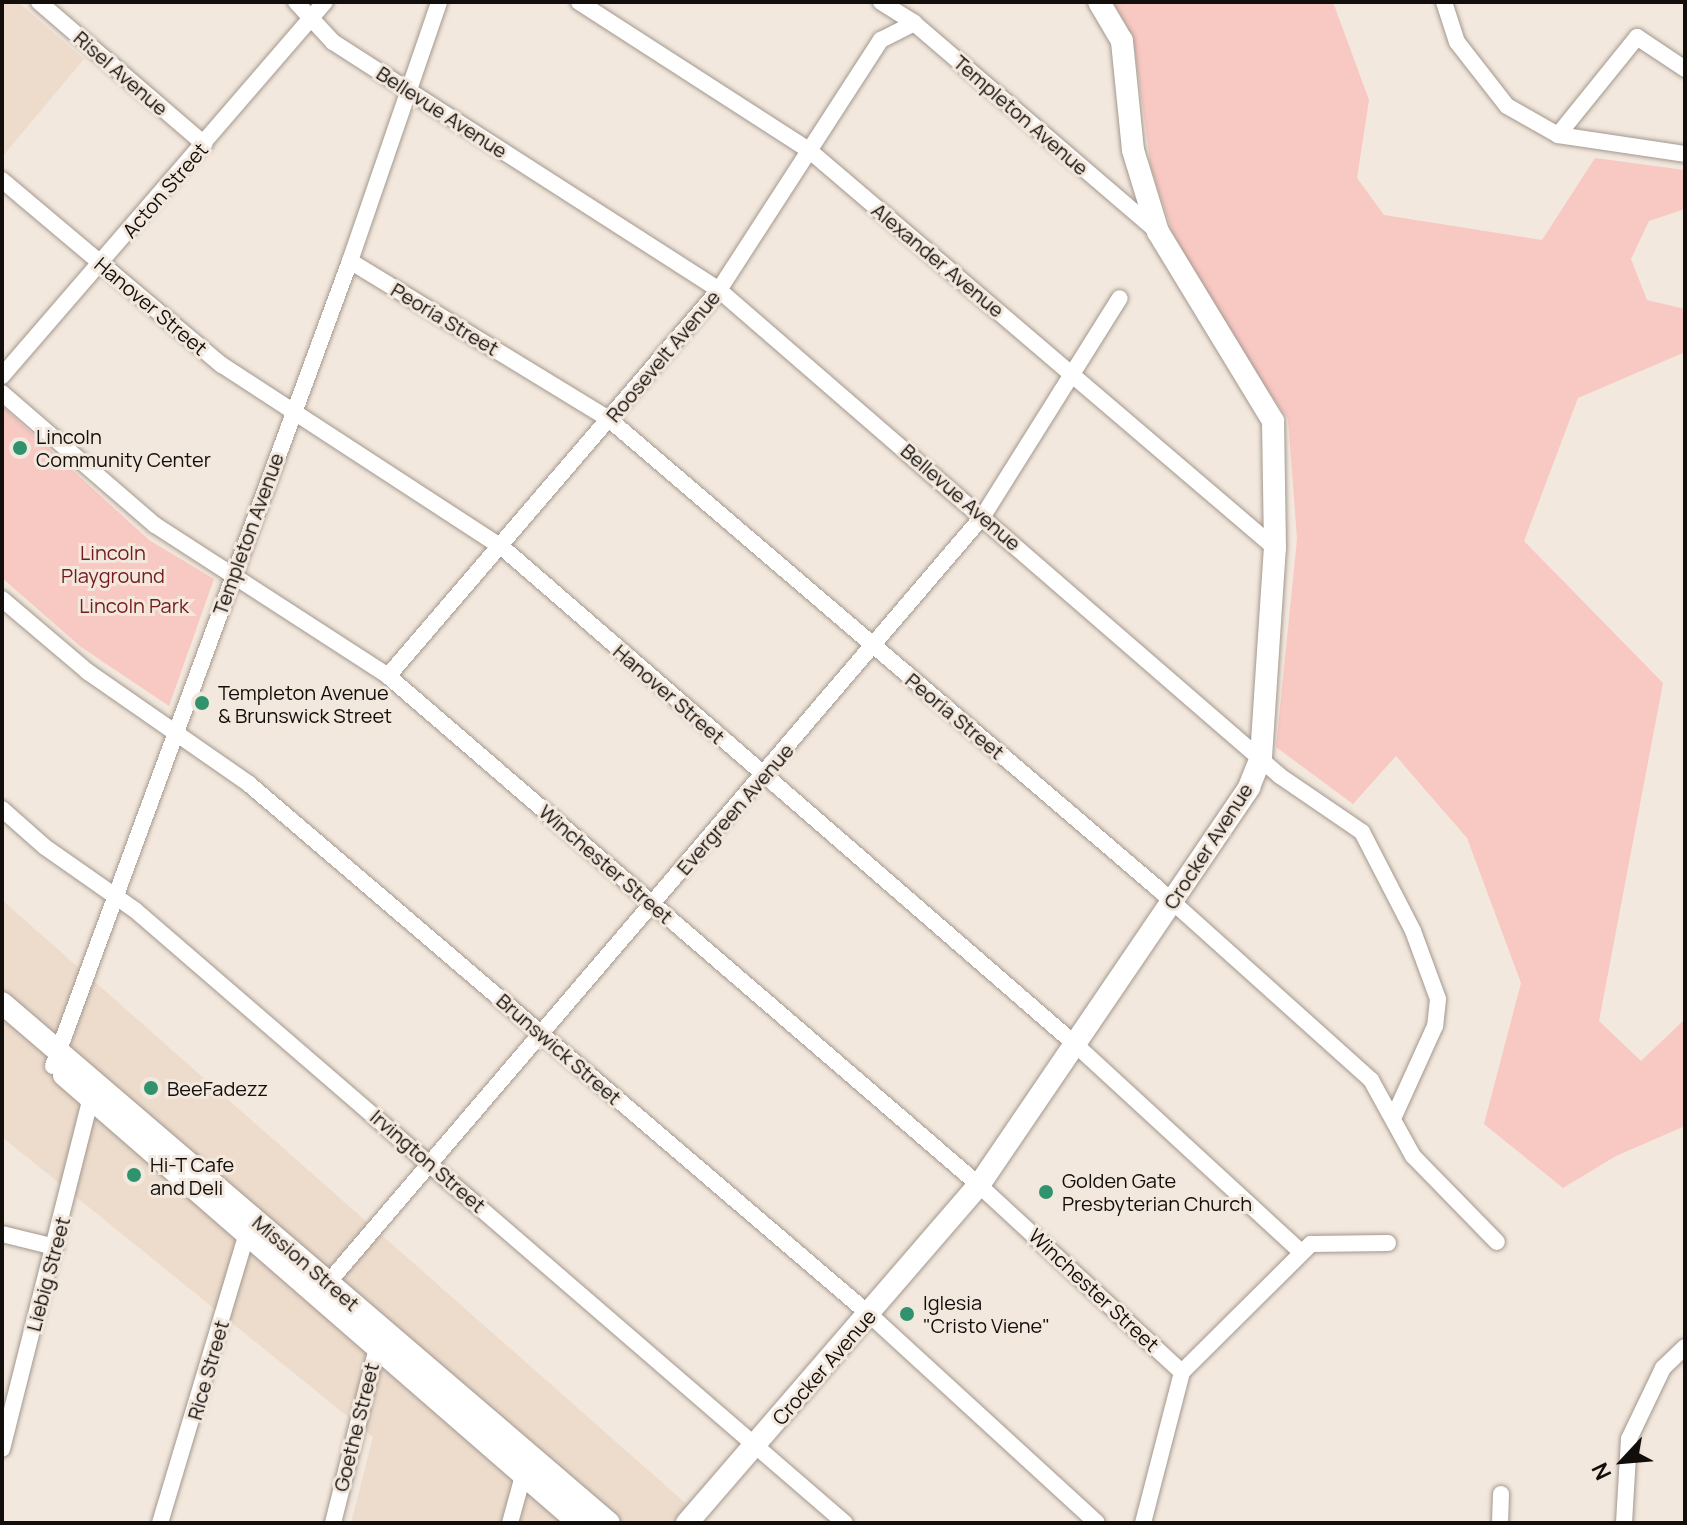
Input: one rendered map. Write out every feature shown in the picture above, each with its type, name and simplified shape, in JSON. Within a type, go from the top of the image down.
[{"type":"street","name":"Risel Avenue","points":[[39,2],[204,144]]},
{"type":"street","name":"Bellevue Avenue","points":[[296,2],[333,42],[719,290],[1261,757],[1362,832],[1418,945],[1438,999],[1435,1026],[1395,1114]]},
{"type":"street","name":"Acton Street","points":[[2,376],[102,265],[325,2]]},
{"type":"street","name":"Templeton Avenue","points":[[56,1058],[350,261],[439,2]]},
{"type":"street","name":"Alexander Avenue","points":[[579,2],[810,151],[1275,548]]},
{"type":"street","name":"Templeton Avenue","points":[[879,2],[914,23],[1158,232]]},
{"type":"street","name":"Templeton Avenue","points":[[879,2],[881,40]]},
{"type":"street","name":"Crocker Avenue","points":[[687,1523],[979,1185],[1249,787],[1261,757],[1275,548],[1269,410],[1217,335],[1158,232],[1133,150],[1122,41],[1099,2]]},
{"type":"street","points":[[1444,2],[1457,42],[1500,97],[1558,135],[1685,154]]},
{"type":"street","points":[[881,40],[914,23]]},
{"type":"street","points":[[1558,135],[1637,37],[1685,69]]},
{"type":"street","name":"Roosevelt Avenue","points":[[388,676],[503,548],[719,290],[881,40]]},
{"type":"street","name":"Hanover Street","points":[[2,180],[222,365],[503,548],[1076,1045],[1301,1252]]},
{"type":"street","name":"Peoria Street","points":[[350,261],[610,420],[1172,901],[1371,1080],[1395,1114],[1413,1156],[1497,1242]]},
{"type":"street","name":"Evergreen Avenue","points":[[323,1289],[428,1160],[765,777],[983,516],[1120,298]]},
{"type":"street","name":"Winchester Street","points":[[2,393],[155,525],[388,676],[979,1185],[1182,1372]]},
{"type":"street","name":"Brunswick Street","points":[[2,599],[88,672],[249,784],[869,1314],[1097,1523]]},
{"type":"street","name":"Irvington Street","points":[[2,809],[45,847],[117,896],[428,1160],[845,1523]]},
{"type":"street","name":"Mission Street","points":[[2,1003],[91,1098],[249,1224]]},
{"type":"street","name":"Mission Street","points":[[2,1022],[56,1058],[526,1465],[609,1523]]},
{"type":"street","name":"Liebig Street","points":[[2,1449],[91,1098]]},
{"type":"street","name":"Rice Street","points":[[160,1523],[249,1224]]},
{"type":"street","points":[[2,1234],[55,1247]]},
{"type":"street","points":[[1143,1523],[1182,1372],[1311,1244],[1388,1243]]},
{"type":"street","name":"Goethe Street","points":[[333,1523],[379,1339]]},
{"type":"street","points":[[1624,1523],[1629,1439],[1663,1368],[1685,1347]]},
{"type":"street","points":[[510,1523],[526,1465]]},
{"type":"street","name":"Mission Street","points":[[526,1465],[579,1523]]},
{"type":"street","points":[[1500,1523],[1501,1494]]},
{"type":"shaded area","points":[[2,2],[18,2],[84,59],[3,156]]},
{"type":"shaded area","points":[[2,900],[708,1523],[351,1523],[373,1437],[2,1137]]},
{"type":"green space","points":[[1113,2],[1333,2],[1369,100],[1357,178],[1384,215],[1542,240],[1595,158],[1685,170],[1685,209],[1649,221],[1631,259],[1647,300],[1685,309],[1685,352],[1578,398],[1524,541],[1663,683],[1599,1021],[1641,1061],[1685,1019],[1685,1126],[1616,1156],[1563,1188],[1484,1124],[1521,983],[1467,838],[1396,756],[1353,804],[1276,747],[1297,539],[1288,419],[1228,334],[1172,231],[1151,168],[1133,36]]},
{"type":"green space","name":"Lincoln Park","points":[[2,406],[149,540],[214,579],[169,706],[81,647],[2,578]]},
{"type":"place","name":"Lincoln Community Center","points":[[20,448]]},
{"type":"place","name":"Templeton Avenue & Brunswick Street","points":[[202,703]]},
{"type":"place","name":"BeeFadezz","points":[[151,1088]]},
{"type":"place","name":"Hi-T Cafe and Deli","points":[[134,1175]]},
{"type":"place","name":"Golden Gate Presbyterian Church","points":[[1046,1192]]},
{"type":"place","name":"Iglesia \"Cristo Viene\"","points":[[907,1314]]},
{"type":"park label","name":"Lincoln Playground","points":[[113,564]]}]
